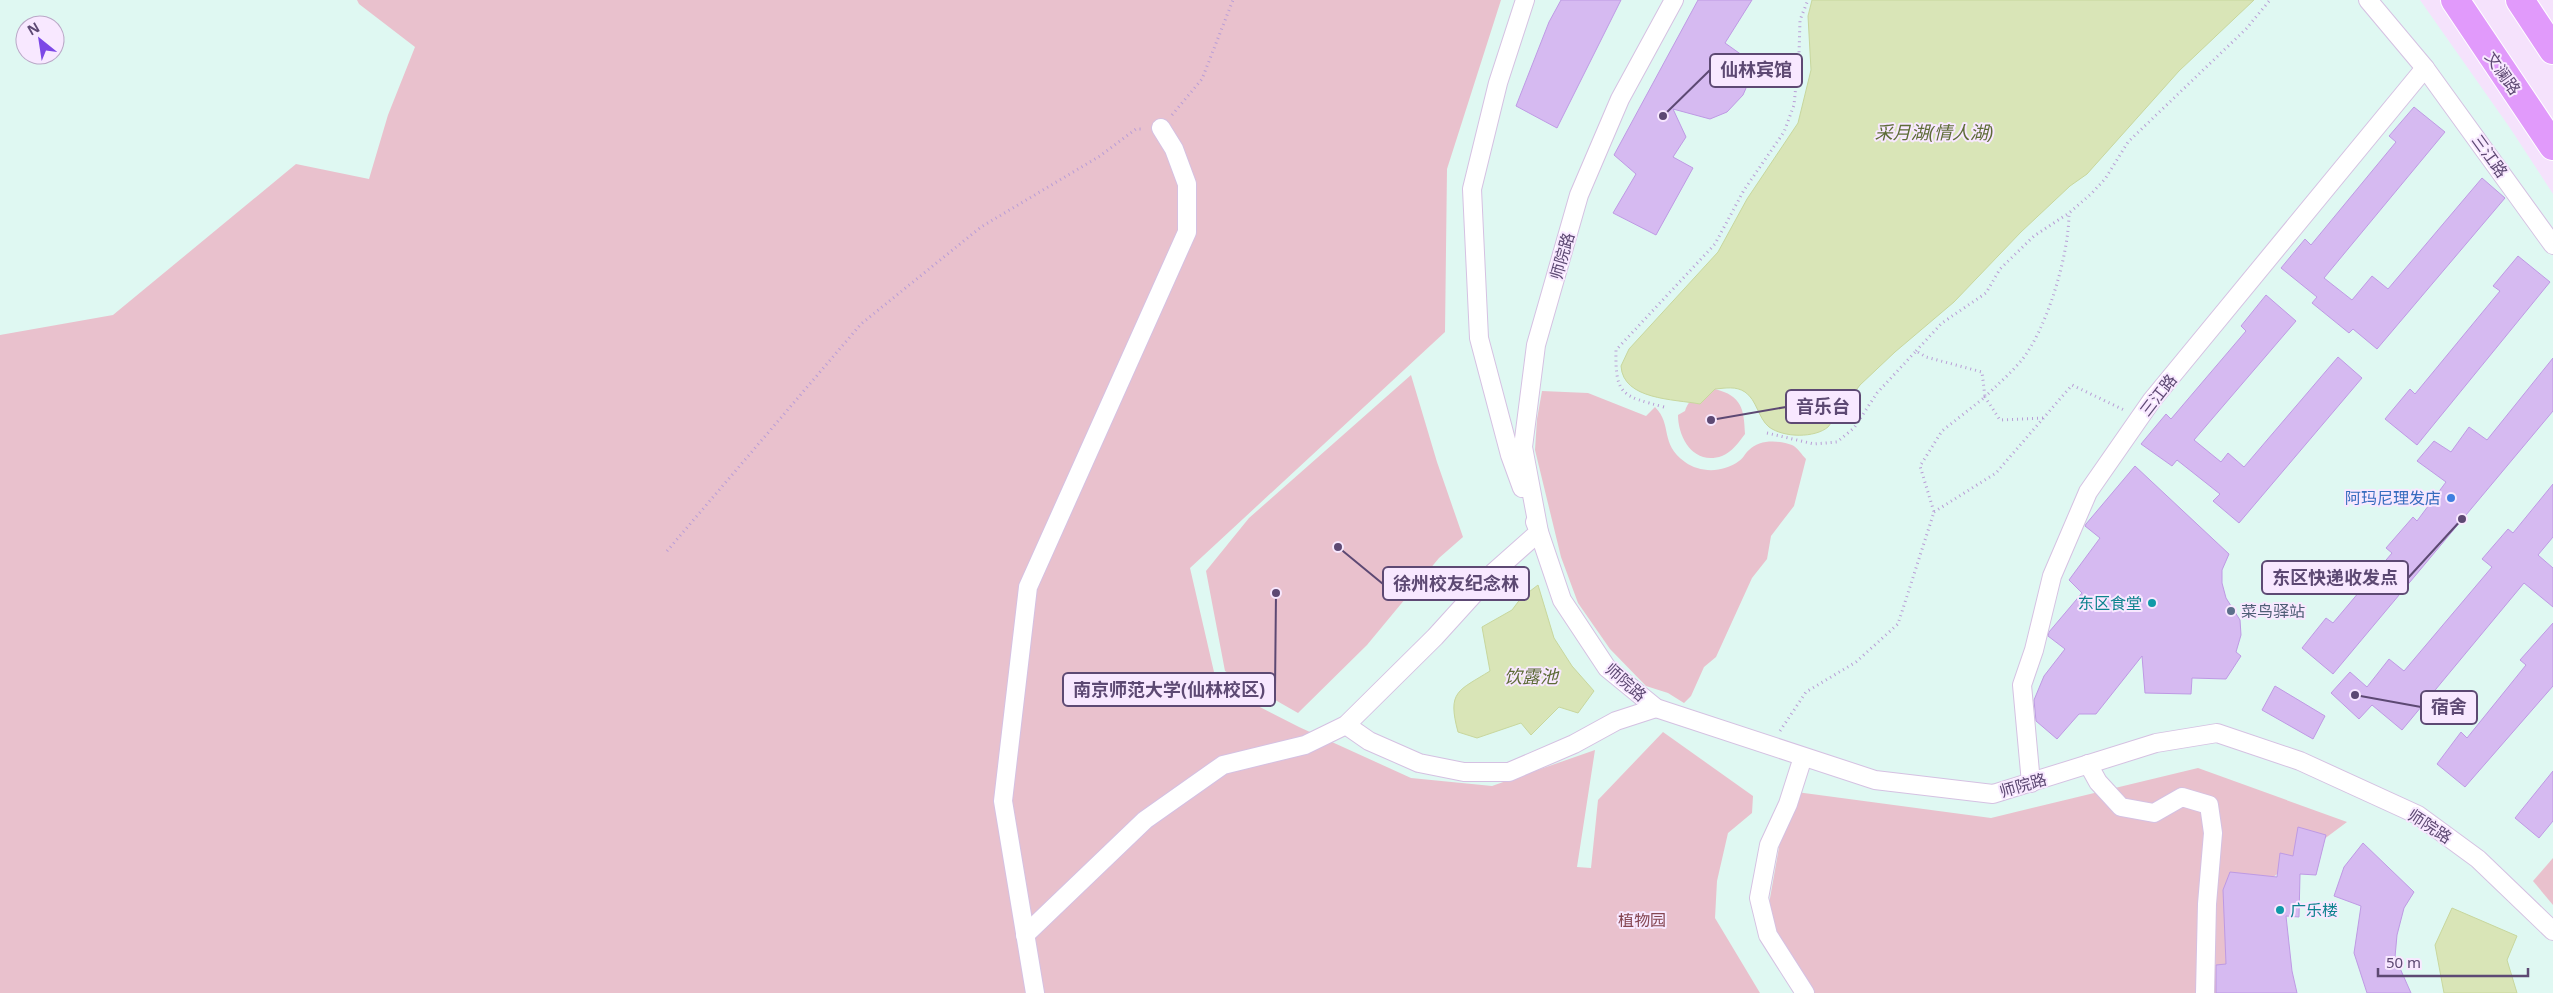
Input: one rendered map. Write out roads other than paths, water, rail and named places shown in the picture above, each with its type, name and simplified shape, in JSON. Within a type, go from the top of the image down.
[{"type":"main road","name":"文澜路","points":[[2455,0],[2553,146]]},
{"type":"main road","points":[[2520,0],[2553,50]]},
{"type":"street","name":"师院路","points":[[1525,0],[1498,83],[1472,189],[1479,338],[1510,454],[1562,600],[1607,668],[1656,708],[1770,746],[1885,782],[1993,794],[2156,743],[2217,733],[2300,761],[2418,815],[2478,859],[2553,931]]},
{"type":"street","name":"师院路","points":[[1539,532],[1523,447],[1536,345],[1579,195],[1620,99],[1674,0]]},
{"type":"street","name":"三江路","points":[[2368,0],[2425,68],[2553,245]]},
{"type":"street","name":"三江路","points":[[2031,783],[2022,685],[2034,650],[2052,576],[2088,492],[2152,400],[2425,68]]},
{"type":"street","points":[[1035,993],[1003,801],[1028,587],[1187,232],[1188,184],[1174,149],[1161,128]]},
{"type":"street","points":[[1025,935],[1145,820],[1223,764],[1305,745],[1346,725],[1435,637],[1494,572],[1539,532]]},
{"type":"street","points":[[1346,725],[1369,741],[1418,763],[1464,772],[1509,772],[1574,744],[1616,721],[1656,708]]},
{"type":"street","points":[[1804,757],[1788,804],[1769,845],[1759,898],[1768,935],[1805,993]]},
{"type":"street","points":[[2088,764],[2098,782],[2121,807],[2154,812],[2182,796],[2209,805],[2213,833],[2207,904],[2205,993]]},
{"type":"water","name":"采月湖(情人湖)","points":[[1812,0],[2254,0],[2179,71],[2087,174],[2070,186],[2021,232],[1954,302],[1895,352],[1860,385],[1828,427],[1808,435],[1791,435],[1775,431],[1769,427],[1762,419],[1749,395],[1742,390],[1731,388],[1715,389],[1700,404],[1664,399],[1640,392],[1631,386],[1624,377],[1621,366],[1629,349],[1718,252],[1747,199],[1798,123],[1811,70],[1808,16]]},
{"type":"water","name":"饮露池","points":[[1538,585],[1554,638],[1572,666],[1594,691],[1578,713],[1559,707],[1531,735],[1521,723],[1477,738],[1458,732],[1454,708],[1458,694],[1463,688],[1490,671],[1482,627],[1512,610],[1521,598]]},
{"type":"water","points":[[2452,908],[2517,936],[2507,960],[2517,993],[2444,993],[2435,945]]},
{"type":"place","name":"仙林宾馆","points":[[1663,116]]},
{"type":"place","name":"音乐台","points":[[1711,420]]},
{"type":"place","name":"阿玛尼理发店","points":[[2451,498]]},
{"type":"place","name":"东区快递收发点","points":[[2462,519]]},
{"type":"place","name":"徐州校友纪念林","points":[[1338,547]]},
{"type":"place","name":"南京师范大学(仙林校区)","points":[[1276,593]]},
{"type":"place","name":"东区食堂","points":[[2152,603]]},
{"type":"place","name":"菜鸟驿站","points":[[2231,611]]},
{"type":"place","name":"宿舍","points":[[2355,695]]},
{"type":"place","name":"广乐楼","points":[[2280,910]]},
{"type":"park label","name":"植物园","points":[[1642,920]]}]
